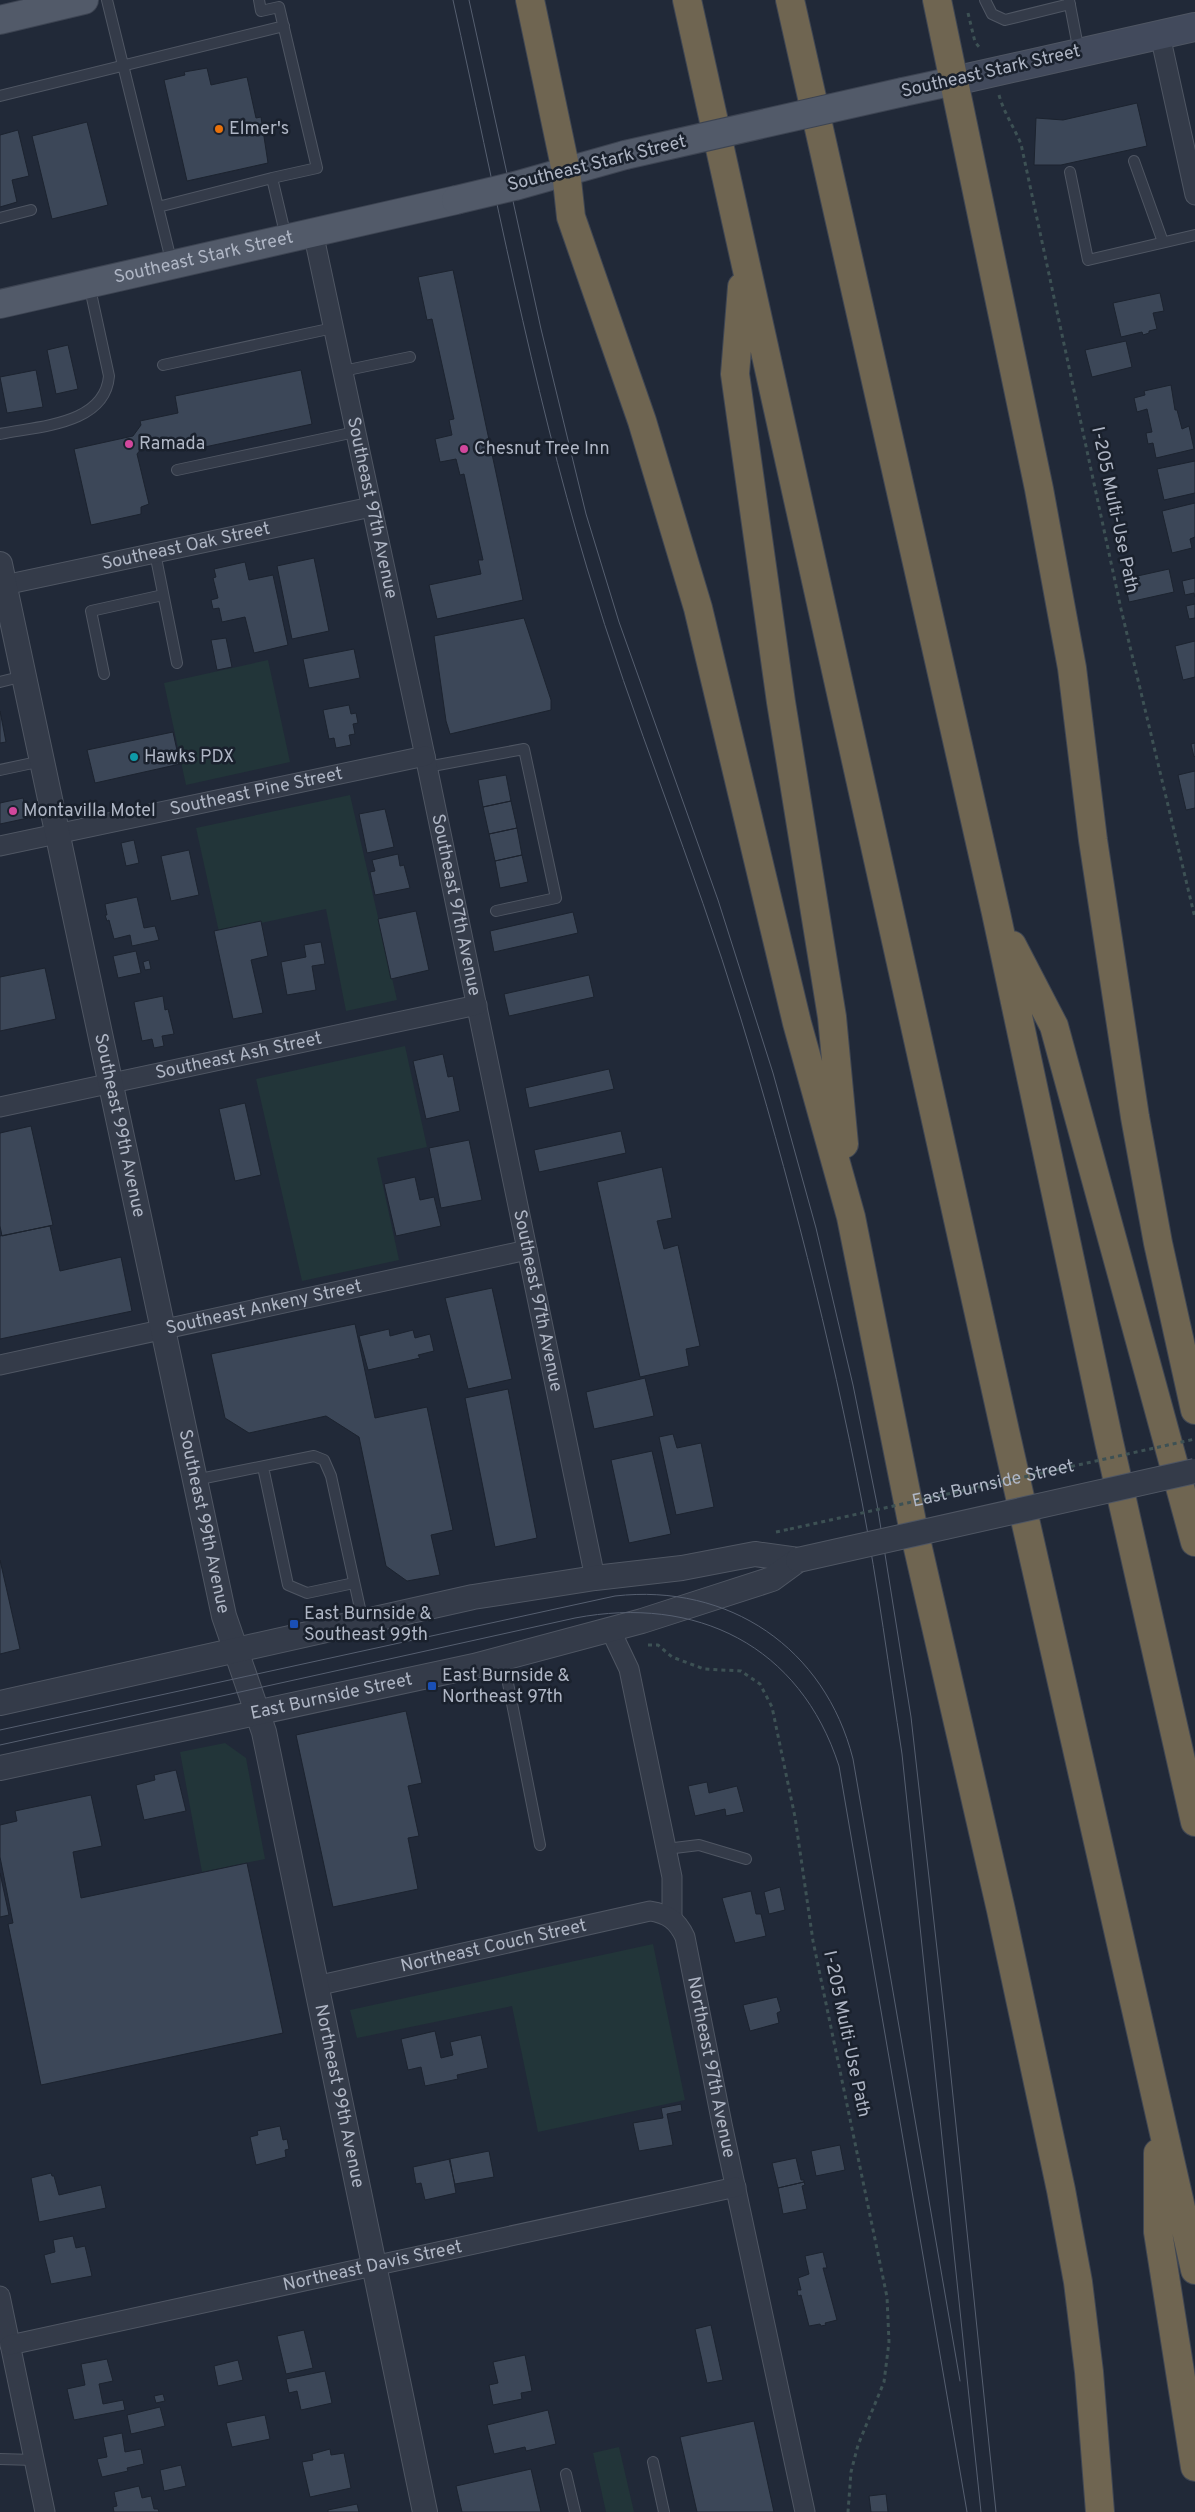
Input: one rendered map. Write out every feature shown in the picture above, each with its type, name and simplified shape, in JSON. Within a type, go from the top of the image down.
[{"type":"highway","points":[[530,0],[566,171],[571,217],[642,421],[698,608],[798,1022],[851,1217],[912,1522],[1011,1956],[1061,2190],[1078,2282],[1089,2372],[1100,2512]]},
{"type":"highway","points":[[687,0],[1005,1432],[1195,2270]]},
{"type":"highway","points":[[790,0],[996,913],[1109,1442],[1195,1822]]},
{"type":"highway","points":[[937,0],[1039,489],[1072,668],[1093,840],[1135,1116],[1158,1243],[1195,1410]]},
{"type":"highway","points":[[744,260],[735,374],[782,702],[832,1016],[851,1217]]},
{"type":"highway","points":[[996,913],[1054,1026],[1195,1542]]},
{"type":"highway","points":[[1158,2104],[1158,2232],[1195,2467]]},
{"type":"main road","points":[[0,20],[78,1]]},
{"type":"main road","name":"Southeast Stark Street","points":[[0,304],[456,200],[625,156],[954,80],[1195,27]]},
{"type":"street","points":[[1160,35],[1195,195]]},
{"type":"street","name":"Southeast 97th Avenue","points":[[313,232],[477,1005],[594,1578]]},
{"type":"street","name":"Southeast Oak Street","points":[[1,578],[155,553],[371,506]]},
{"type":"street","name":"Southeast 99th Avenue","points":[[1,578],[24,676],[109,1083],[224,1616],[247,1683]]},
{"type":"street","name":"Southeast Pine Street","points":[[0,846],[57,833],[426,762]]},
{"type":"street","name":"Southeast Ash Street","points":[[0,1107],[477,1005]]},
{"type":"street","name":"Southeast Ankeny Street","points":[[0,1365],[527,1250]]},
{"type":"street","name":"East Burnside Street","points":[[0,1702],[473,1597],[594,1578],[682,1568],[755,1554],[798,1560],[1195,1471]]},
{"type":"street","name":"East Burnside Street","points":[[0,1768],[258,1713],[503,1657],[666,1614],[772,1579],[798,1560]]},
{"type":"street","points":[[610,1629],[629,1669],[672,1877],[672,1917]]},
{"type":"street","name":"Northeast 99th Avenue","points":[[247,1683],[264,1732],[425,2512]]},
{"type":"street","name":"Northeast Couch Street","points":[[316,1986],[650,1911],[672,1917]]},
{"type":"street","name":"Northeast 97th Avenue","points":[[672,1917],[680,1925],[686,1937],[736,2187],[805,2512]]},
{"type":"street","name":"Northeast Davis Street","points":[[10,2345],[736,2187]]},
{"type":"street","points":[[0,2296],[45,2512]]},
{"type":"lane","points":[[107,0],[172,265]]},
{"type":"lane","points":[[158,207],[317,168],[279,7],[261,11],[259,0]]},
{"type":"lane","points":[[985,0],[992,14],[1005,20],[1069,2],[1079,52]]},
{"type":"lane","points":[[0,96],[284,26]]},
{"type":"lane","points":[[1134,161],[1162,242]]},
{"type":"lane","points":[[1070,172],[1088,260],[1195,235]]},
{"type":"lane","points":[[272,178],[287,238]]},
{"type":"lane","points":[[0,218],[31,210]]},
{"type":"lane","points":[[0,434],[76,418],[89,412],[100,403],[106,391],[109,376],[89,284]]},
{"type":"lane","points":[[163,365],[334,328]]},
{"type":"lane","points":[[343,371],[410,357]]},
{"type":"lane","points":[[177,470],[355,432]]},
{"type":"lane","points":[[155,553],[177,663]]},
{"type":"lane","points":[[104,674],[91,611],[164,594]]},
{"type":"lane","points":[[0,682],[24,676]]},
{"type":"lane","points":[[426,762],[524,749],[556,898],[496,911]]},
{"type":"lane","points":[[0,770],[42,762]]},
{"type":"lane","points":[[194,1480],[314,1456],[324,1460],[331,1476],[363,1622]]},
{"type":"lane","points":[[263,1466],[288,1585],[307,1593],[354,1583]]},
{"type":"lane","points":[[503,1657],[540,1845]]},
{"type":"lane","points":[[666,1850],[699,1845],[746,1859]]},
{"type":"lane","points":[[0,2459],[34,2460]]},
{"type":"lane","points":[[653,2462],[664,2512]]},
{"type":"lane","points":[[566,2474],[575,2512]]},
{"type":"path","points":[[967,9],[975,42],[984,50]]},
{"type":"path","name":"I-205 Multi-Use Path","points":[[1003,110],[1014,126],[1021,144],[1121,609],[1195,918]]},
{"type":"path","name":"East Burnside Street","points":[[790,1529],[1195,1439]]},
{"type":"path","name":"I-205 Multi-Use Path","points":[[645,1645],[658,1646],[672,1657],[704,1669],[741,1671],[760,1684],[772,1707],[795,1817],[813,1942],[887,2296],[889,2342],[884,2382],[858,2445],[851,2472],[848,2512]]},
{"type":"green space","points":[[268,660],[290,762],[186,785],[164,683]]},
{"type":"green space","points":[[350,795],[397,1000],[346,1011],[326,909],[219,932],[196,828]]},
{"type":"green space","points":[[405,1046],[427,1147],[377,1158],[399,1260],[302,1281],[256,1079]]},
{"type":"green space","points":[[225,1743],[246,1758],[265,1859],[202,1872],[180,1752]]},
{"type":"green space","points":[[653,1944],[685,2100],[538,2132],[512,2006],[357,2038],[350,2010]]},
{"type":"green space","points":[[619,2447],[634,2512],[606,2512],[593,2453]]},
{"type":"building","name":"Elmer's","points":[[207,68],[211,85],[247,77],[256,118],[261,117],[268,163],[187,181],[164,80],[185,75],[184,72]]},
{"type":"building","points":[[1137,103],[1147,146],[1061,165],[1034,165],[1036,118],[1063,120]]},
{"type":"building","points":[[87,122],[108,205],[52,219],[32,136]]},
{"type":"building","points":[[18,130],[29,176],[12,180],[17,202],[0,207],[0,135]]},
{"type":"building","name":"Chesnut Tree Inn","points":[[453,270],[523,600],[437,619],[429,585],[481,574],[478,560],[483,560],[464,474],[460,475],[456,459],[440,462],[435,439],[452,435],[449,420],[454,419],[432,319],[427,320],[418,277]]},
{"type":"building","points":[[1160,293],[1164,311],[1153,313],[1157,329],[1143,335],[1142,332],[1121,337],[1113,303]]},
{"type":"building","points":[[1126,341],[1132,367],[1092,377],[1085,350]]},
{"type":"building","points":[[68,345],[78,389],[56,394],[47,350]]},
{"type":"building","points":[[36,370],[43,407],[7,413],[0,377]]},
{"type":"building","name":"Ramada","points":[[301,370],[312,424],[186,451],[183,440],[141,449],[137,454],[149,504],[141,507],[141,514],[91,525],[74,449],[133,436],[141,425],[140,421],[178,413],[175,396]]},
{"type":"building","points":[[1171,385],[1175,410],[1177,410],[1182,429],[1189,426],[1194,449],[1156,458],[1153,443],[1148,444],[1146,433],[1152,432],[1147,409],[1137,412],[1134,398],[1145,395],[1144,391]]},
{"type":"building","points":[[1195,461],[1195,493],[1164,500],[1157,469]]},
{"type":"building","points":[[1195,503],[1195,537],[1190,539],[1192,548],[1172,553],[1162,511]]},
{"type":"building","points":[[314,558],[329,631],[292,639],[277,566]]},
{"type":"building","points":[[245,562],[249,580],[273,575],[288,645],[254,653],[245,617],[222,622],[219,608],[213,609],[211,600],[218,598],[213,578],[216,577],[214,569]]},
{"type":"building","points":[[1169,569],[1174,592],[1129,602],[1124,579]]},
{"type":"building","points":[[1195,578],[1195,597],[1194,593],[1185,595],[1182,581]]},
{"type":"building","points":[[1195,604],[1195,618],[1189,619],[1186,606]]},
{"type":"building","points":[[524,618],[551,700],[551,710],[450,734],[446,721],[434,636]]},
{"type":"building","points":[[226,638],[232,667],[217,670],[211,640]]},
{"type":"building","points":[[1195,641],[1195,677],[1183,680],[1175,646]]},
{"type":"building","points":[[354,649],[360,678],[309,688],[303,659]]},
{"type":"building","points":[[349,705],[351,714],[356,713],[358,723],[353,724],[355,734],[349,735],[351,745],[336,748],[334,738],[329,739],[323,710]]},
{"type":"building","points":[[0,711],[6,742],[0,743]]},
{"type":"building","name":"Hawks PDX","points":[[173,732],[180,764],[95,783],[87,750]]},
{"type":"building","points":[[1195,743],[1195,756],[1194,757],[1191,744]]},
{"type":"building","points":[[1195,771],[1195,808],[1186,810],[1178,775]]},
{"type":"building","points":[[506,775],[511,801],[483,807],[478,780]]},
{"type":"building","name":"Montavilla Motel","points":[[23,798],[28,818],[0,824],[0,803]]},
{"type":"building","points":[[511,801],[517,828],[489,834],[483,807]]},
{"type":"building","points":[[385,809],[394,847],[367,853],[359,814]]},
{"type":"building","points":[[517,828],[522,855],[495,861],[489,834]]},
{"type":"building","points":[[134,840],[139,863],[126,866],[121,843]]},
{"type":"building","points":[[189,850],[199,895],[171,901],[161,856]]},
{"type":"building","points":[[398,854],[400,866],[404,865],[410,888],[375,895],[370,872],[375,871],[372,860]]},
{"type":"building","points":[[522,855],[528,882],[500,888],[495,861]]},
{"type":"building","points":[[137,897],[144,928],[155,926],[159,940],[132,946],[130,935],[114,939],[109,920],[107,921],[105,915],[107,915],[105,904]]},
{"type":"building","points":[[416,911],[429,970],[391,979],[378,919]]},
{"type":"building","points":[[573,912],[578,933],[494,952],[490,931]]},
{"type":"building","points":[[261,921],[268,956],[251,960],[263,1013],[233,1019],[214,931]]},
{"type":"building","points":[[321,942],[325,964],[312,966],[316,990],[287,995],[281,962],[306,957],[304,945]]},
{"type":"building","points":[[136,951],[141,973],[118,978],[113,956]]},
{"type":"building","points":[[149,960],[151,969],[145,970],[143,962]]},
{"type":"building","points":[[45,968],[56,1019],[0,1031],[0,977]]},
{"type":"building","points":[[589,975],[594,997],[509,1016],[504,994]]},
{"type":"building","points":[[163,996],[165,1010],[168,1009],[174,1034],[162,1036],[164,1046],[154,1048],[152,1039],[142,1041],[134,1002]]},
{"type":"building","points":[[443,1054],[448,1077],[453,1076],[460,1111],[426,1119],[413,1061]]},
{"type":"building","points":[[609,1069],[614,1089],[529,1108],[525,1088]]},
{"type":"building","points":[[245,1103],[261,1175],[235,1181],[219,1109]]},
{"type":"building","points":[[31,1126],[53,1225],[2,1236],[0,1226],[0,1133]]},
{"type":"building","points":[[621,1131],[626,1153],[539,1172],[534,1150]]},
{"type":"building","points":[[469,1140],[482,1200],[441,1208],[429,1148]]},
{"type":"building","points":[[662,1167],[672,1218],[657,1221],[664,1249],[678,1245],[700,1346],[686,1349],[689,1366],[640,1377],[597,1182]]},
{"type":"building","points":[[415,1177],[420,1200],[434,1197],[441,1226],[396,1236],[384,1184]]},
{"type":"building","points":[[50,1226],[60,1271],[121,1257],[132,1311],[0,1339],[0,1236]]},
{"type":"building","points":[[492,1288],[512,1379],[468,1389],[445,1298]]},
{"type":"building","points":[[355,1324],[375,1418],[427,1407],[453,1530],[431,1535],[440,1575],[407,1581],[386,1566],[359,1437],[326,1416],[249,1433],[225,1418],[211,1354]]},
{"type":"building","points":[[389,1329],[390,1336],[413,1330],[415,1338],[430,1334],[434,1351],[418,1355],[420,1358],[368,1370],[359,1336]]},
{"type":"building","points":[[645,1378],[654,1416],[594,1429],[586,1392]]},
{"type":"building","points":[[508,1389],[537,1538],[495,1547],[465,1398]]},
{"type":"building","points":[[673,1434],[677,1448],[701,1443],[714,1507],[676,1515],[659,1437]]},
{"type":"building","points":[[652,1451],[671,1534],[629,1543],[611,1460]]},
{"type":"building","points":[[0,1560],[20,1649],[0,1654]]},
{"type":"building","points":[[406,1711],[422,1783],[408,1786],[419,1836],[408,1838],[418,1889],[333,1907],[296,1735]]},
{"type":"building","points":[[176,1770],[186,1811],[144,1820],[136,1785],[155,1780],[154,1775]]},
{"type":"building","points":[[707,1782],[709,1793],[737,1786],[744,1812],[726,1816],[725,1809],[695,1816],[688,1786]]},
{"type":"building","points":[[91,1795],[102,1846],[73,1852],[81,1898],[247,1863],[283,2033],[41,2085],[8,1924],[13,1923],[0,1857],[0,1825],[17,1821],[15,1811]]},
{"type":"building","points":[[0,1873],[9,1915],[0,1917]]},
{"type":"building","points":[[780,1887],[785,1910],[769,1914],[764,1892]]},
{"type":"building","points":[[751,1891],[756,1914],[761,1914],[766,1936],[735,1943],[722,1898]]},
{"type":"building","points":[[777,1997],[781,2011],[777,2013],[779,2023],[750,2031],[743,2005]]},
{"type":"building","points":[[435,2031],[441,2058],[453,2055],[450,2042],[481,2035],[488,2068],[457,2075],[458,2079],[425,2086],[421,2067],[408,2070],[401,2039]]},
{"type":"building","points":[[681,2104],[682,2111],[667,2114],[673,2145],[639,2151],[633,2123],[663,2118],[661,2108]]},
{"type":"building","points":[[280,2126],[283,2140],[287,2139],[289,2149],[285,2150],[286,2157],[256,2165],[250,2137],[258,2135],[257,2131]]},
{"type":"building","points":[[840,2145],[845,2170],[816,2176],[811,2151]]},
{"type":"building","points":[[489,2151],[494,2177],[455,2184],[449,2159]]},
{"type":"building","points":[[796,2158],[801,2180],[804,2180],[804,2182],[778,2188],[772,2163]]},
{"type":"building","points":[[450,2159],[456,2193],[425,2200],[421,2183],[416,2184],[413,2167]]},
{"type":"building","points":[[51,2173],[54,2176],[59,2195],[101,2185],[106,2208],[39,2222],[31,2178]]},
{"type":"building","points":[[804,2182],[805,2185],[802,2186],[807,2209],[783,2214],[778,2188]]},
{"type":"building","points":[[73,2236],[76,2248],[85,2246],[92,2276],[51,2284],[44,2255],[55,2252],[53,2240]]},
{"type":"building","points":[[823,2252],[827,2268],[823,2268],[837,2320],[825,2323],[826,2325],[809,2326],[801,2295],[798,2296],[797,2290],[801,2290],[798,2278],[809,2274],[805,2256]]},
{"type":"building","points":[[711,2325],[723,2380],[707,2383],[695,2329]]},
{"type":"building","points":[[304,2330],[313,2368],[286,2374],[277,2336]]},
{"type":"building","points":[[525,2355],[532,2391],[521,2393],[522,2399],[493,2405],[489,2385],[498,2383],[493,2362]]},
{"type":"building","points":[[107,2359],[113,2381],[99,2384],[103,2404],[123,2400],[125,2410],[74,2420],[67,2389],[85,2385],[81,2364]]},
{"type":"building","points":[[238,2360],[243,2380],[218,2386],[214,2366]]},
{"type":"building","points":[[325,2371],[332,2403],[301,2410],[297,2391],[289,2393],[286,2379]]},
{"type":"building","points":[[163,2394],[165,2401],[156,2403],[154,2396]]},
{"type":"building","points":[[160,2407],[165,2426],[131,2434],[127,2415]]},
{"type":"building","points":[[548,2410],[556,2444],[526,2451],[525,2447],[494,2454],[487,2425]]},
{"type":"building","points":[[265,2415],[270,2439],[232,2447],[226,2423]]},
{"type":"building","points":[[754,2421],[774,2512],[697,2512],[680,2437]]},
{"type":"building","points":[[122,2433],[125,2452],[141,2449],[144,2464],[127,2468],[128,2471],[102,2477],[97,2459],[107,2457],[103,2437]]},
{"type":"building","points":[[330,2449],[331,2455],[344,2453],[351,2488],[310,2497],[302,2462],[313,2460],[312,2454]]},
{"type":"building","points":[[181,2465],[186,2486],[164,2491],[160,2470]]},
{"type":"building","points":[[531,2469],[541,2512],[462,2512],[456,2486]]},
{"type":"building","points":[[139,2486],[142,2498],[151,2496],[154,2509],[158,2509],[159,2512],[114,2512],[113,2507],[117,2506],[114,2492]]},
{"type":"building","points":[[886,2494],[888,2512],[871,2512],[869,2496]]},
{"type":"building","points":[[357,2504],[359,2512],[328,2512],[328,2510]]},
{"type":"tram line","points":[[453,0],[531,356],[567,498],[623,680],[703,904],[740,1016],[792,1197],[850,1441],[873,1565],[902,1754],[981,2512]]},
{"type":"tram line","points":[[469,0],[541,329],[586,514],[619,622],[718,900],[773,1073],[816,1228],[853,1385],[877,1504],[911,1717],[947,2038],[996,2512]]},
{"type":"tram line","points":[[0,1730],[615,1596],[657,1595],[696,1600],[733,1613],[766,1631],[795,1655],[820,1685],[839,1720],[853,1759],[960,2381]]},
{"type":"tram line","points":[[0,1745],[575,1618],[619,1613],[662,1614],[701,1623],[738,1638],[770,1660],[798,1689],[821,1724],[839,1766],[967,2512]]},
{"type":"place","name":"Elmer's","points":[[219,129]]},
{"type":"place","name":"Ramada","points":[[129,444]]},
{"type":"place","name":"Chesnut Tree Inn","points":[[464,449]]},
{"type":"place","name":"Hawks PDX","points":[[134,757]]},
{"type":"place","name":"Montavilla Motel","points":[[13,811]]},
{"type":"place","name":"East Burnside & Southeast 99th","points":[[294,1624]]},
{"type":"place","name":"East Burnside & Northeast 97th","points":[[432,1686]]}]
